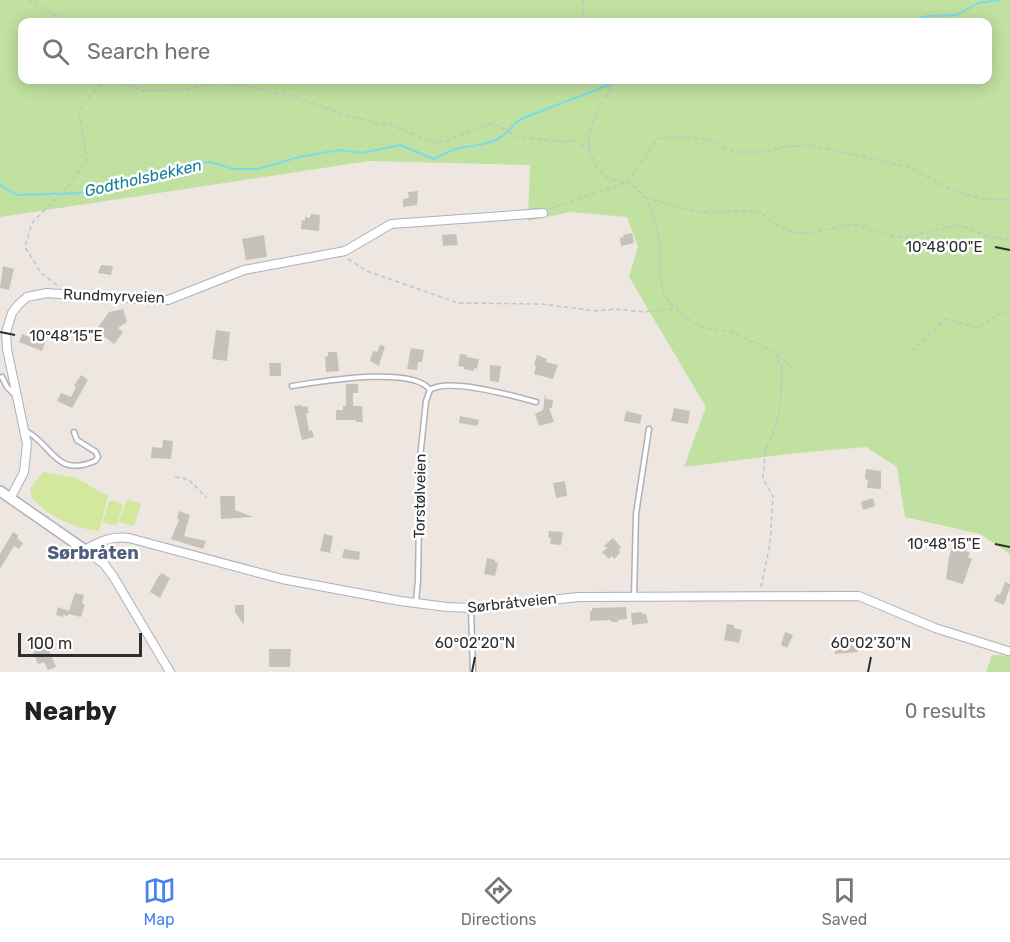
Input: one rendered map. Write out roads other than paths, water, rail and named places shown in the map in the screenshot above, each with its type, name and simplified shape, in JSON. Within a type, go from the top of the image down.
[{"type":"street","name":"Rundmyrveien","points":[[11,497],[26,463],[25,431],[6,340],[12,313],[22,300],[33,294],[168,300],[244,270],[345,251],[391,224],[543,213]]},
{"type":"street","points":[[0,490],[104,564],[170,672]]},
{"type":"street","name":"Sørbråtveien","points":[[85,550],[108,538],[129,538],[282,579],[416,603],[471,608],[557,598],[859,596],[935,628],[1008,651]]},
{"type":"lane","points":[[292,386],[383,376],[419,382],[427,385],[430,390],[442,385],[472,388],[536,402]]},
{"type":"lane","points":[[2,377],[10,391],[16,396]]},
{"type":"lane","name":"Torstølveien","points":[[416,603],[420,458],[426,401],[430,390]]},
{"type":"lane","points":[[634,596],[636,514],[650,429]]},
{"type":"lane","points":[[25,431],[30,433],[59,462],[76,465],[95,461],[98,458],[96,452],[77,440],[74,432]]},
{"type":"lane","points":[[471,608],[473,672]]},
{"type":"waterway","name":"Godtholsbekken","points":[[921,18],[957,15],[978,3],[1000,0]]},
{"type":"waterway","name":"Godtholsbekken","points":[[0,185],[17,195],[79,193],[103,188],[115,181],[127,182],[149,178],[192,164],[210,162],[234,169],[258,169],[299,157],[339,150],[362,153],[400,145],[434,159],[453,150],[493,141],[502,137],[523,118],[612,84]]},
{"type":"district","name":"Sørbråten","points":[[93,553]]}]
